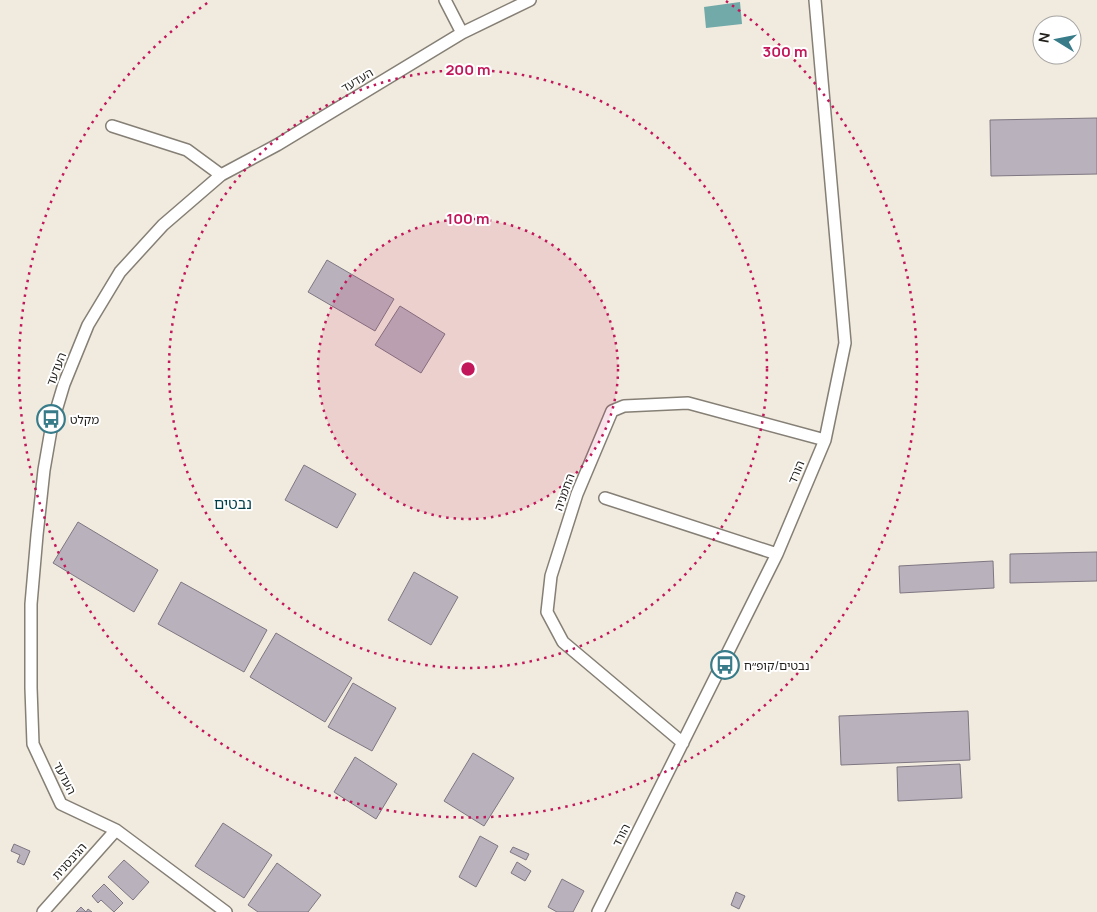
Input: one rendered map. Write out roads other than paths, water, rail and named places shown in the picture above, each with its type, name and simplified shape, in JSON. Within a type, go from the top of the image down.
[{"type":"street","points":[[445,0],[462,34]]},
{"type":"street","name":"העדעד","points":[[226,912],[116,830],[61,804],[32,744],[30,688],[31,604],[44,470],[52,424],[64,384],[88,325],[120,272],[163,225],[221,175],[277,145],[462,34],[530,0]]},
{"type":"street","name":"הורד","points":[[598,912],[777,554],[825,440],[845,343],[815,0]]},
{"type":"street","points":[[112,126],[188,150],[221,175]]},
{"type":"street","name":"החמניה","points":[[683,743],[563,642],[547,612],[551,576],[577,494],[612,411],[624,406],[688,403],[825,440]]},
{"type":"street","points":[[605,498],[777,554]]},
{"type":"street","name":"הגיבסנית","points":[[43,912],[116,830]]},
{"type":"water","points":[[740,2],[742,24],[706,28],[704,7]]},
{"type":"place","name":"מקלט","points":[[51,419]]},
{"type":"place","name":"נבטים/קופ״ח","points":[[725,665]]},
{"type":"district","name":"נבטים","points":[[233,503]]}]
